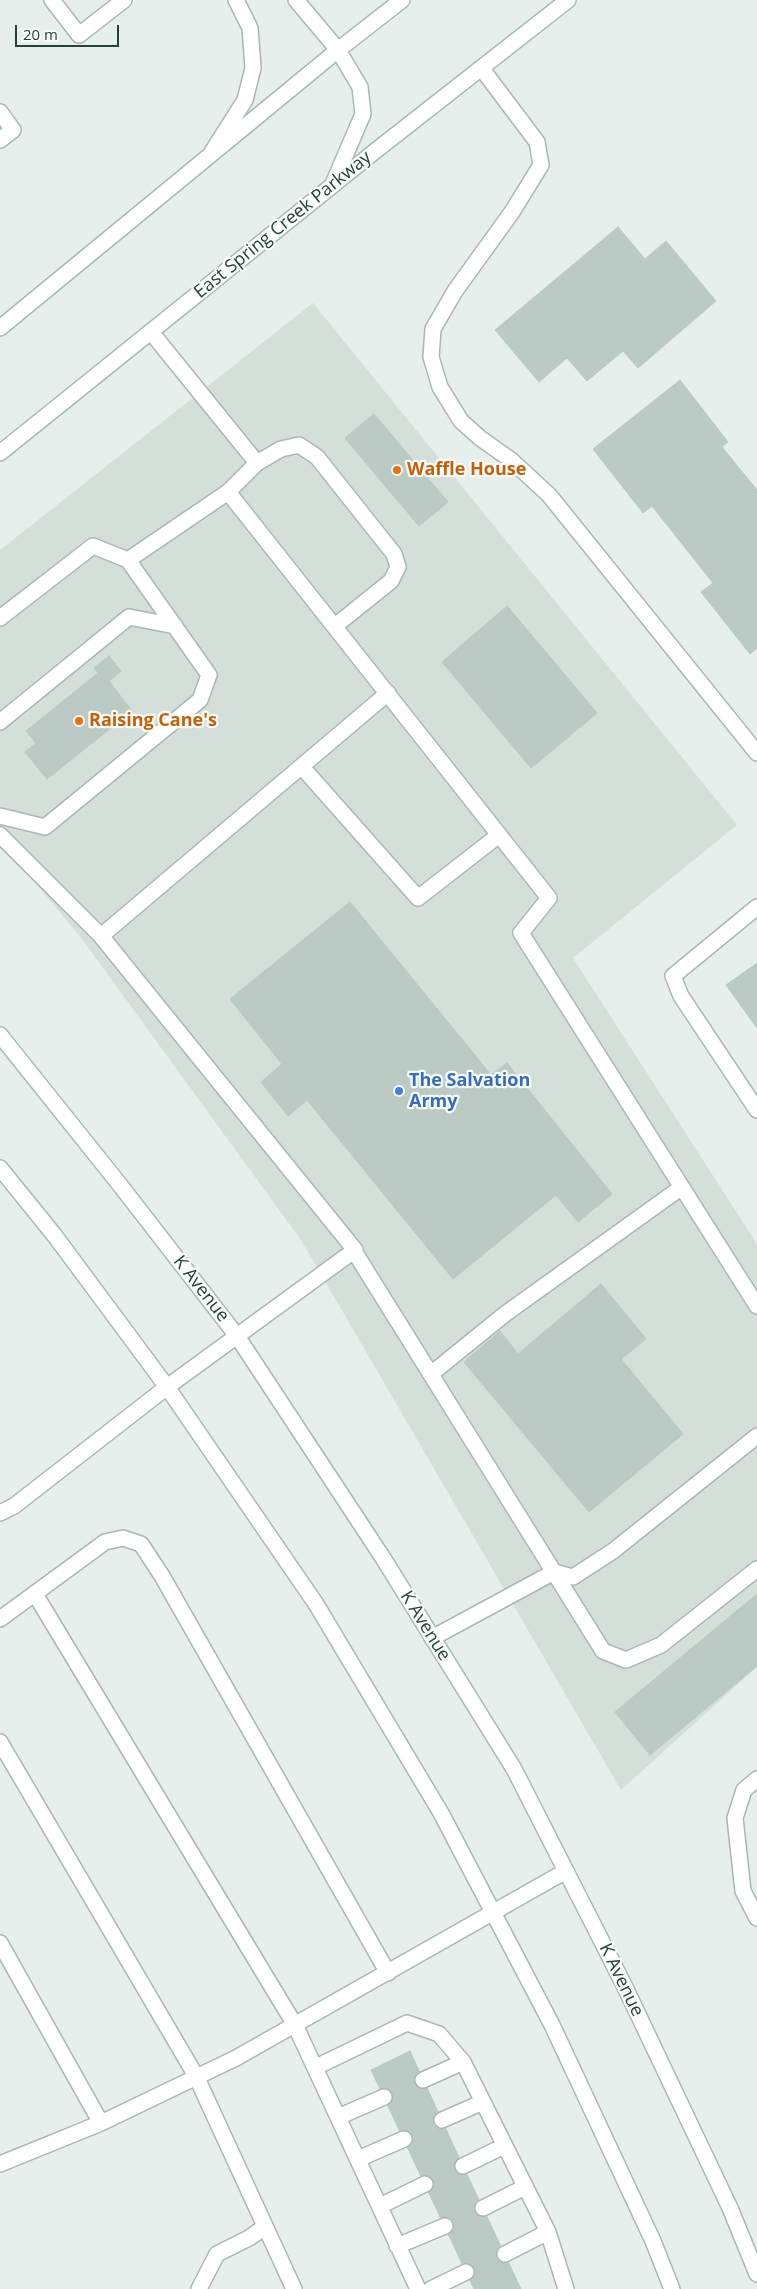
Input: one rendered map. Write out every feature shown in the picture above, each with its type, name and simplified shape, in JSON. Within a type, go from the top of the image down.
[{"type":"main road","points":[[52,0],[79,35],[124,0]]},
{"type":"main road","points":[[209,156],[245,100],[253,68],[250,28],[236,0]]},
{"type":"main road","points":[[296,0],[338,50],[360,87],[363,114],[331,187]]},
{"type":"main road","points":[[0,328],[338,50],[402,0]]},
{"type":"main road","name":"East Spring Creek Parkway","points":[[0,453],[374,152],[482,70],[568,0]]},
{"type":"main road","points":[[482,70],[537,142],[540,165],[512,212],[455,291],[433,329],[432,357],[440,387],[461,421],[480,438],[511,460],[549,495],[757,753]]},
{"type":"main road","points":[[0,112],[13,130],[0,140]]},
{"type":"main road","points":[[151,332],[257,463]]},
{"type":"main road","points":[[128,560],[228,492],[257,463],[281,449],[299,445],[316,457],[394,554],[398,567],[391,581],[336,626]]},
{"type":"main road","points":[[228,492],[336,626],[549,898],[522,933],[757,1306]]},
{"type":"main road","points":[[0,618],[94,546],[128,560],[209,676],[200,700],[45,827],[0,816]]},
{"type":"main road","points":[[0,722],[129,617],[175,626]]},
{"type":"main road","points":[[101,936],[388,693]]},
{"type":"main road","points":[[302,767],[418,898],[499,835]]},
{"type":"main road","points":[[0,835],[101,936],[354,1251],[603,1651],[626,1660],[661,1645],[757,1569]]},
{"type":"main road","points":[[757,907],[673,976],[681,996],[757,1110]]},
{"type":"main road","name":"K Avenue","points":[[0,1035],[237,1336],[383,1558],[514,1769],[628,1994],[730,2208],[757,2274]]},
{"type":"main road","points":[[0,1168],[55,1236],[167,1388],[316,1604],[441,1813],[552,2025],[653,2241],[672,2289]]},
{"type":"main road","points":[[431,1374],[505,1314],[682,1188]]},
{"type":"main road","points":[[0,1513],[14,1506],[167,1388],[354,1251]]},
{"type":"main road","points":[[432,1638],[554,1572],[573,1576],[613,1551],[757,1436]]},
{"type":"main road","points":[[0,1619],[105,1542],[123,1538],[140,1544],[162,1576],[388,1973]]},
{"type":"main road","points":[[35,1594],[294,2025],[316,2067],[418,2289]]},
{"type":"main road","points":[[0,1742],[196,2076],[294,2289]]},
{"type":"main road","points":[[757,1779],[744,1790],[735,1818],[743,1891],[757,1918]]},
{"type":"main road","points":[[0,2164],[101,2123],[236,2058],[566,1871]]},
{"type":"main road","points":[[0,1943],[101,2123]]},
{"type":"main road","points":[[316,2067],[407,2024],[439,2034],[463,2062],[548,2232],[566,2289]]},
{"type":"main road","points":[[423,2080],[463,2062]]},
{"type":"main road","points":[[338,2117],[384,2097]]},
{"type":"main road","points":[[442,2120],[482,2102]]},
{"type":"main road","points":[[358,2159],[404,2139]]},
{"type":"main road","points":[[463,2166],[504,2146]]},
{"type":"main road","points":[[380,2206],[425,2184]]},
{"type":"main road","points":[[483,2208],[525,2186]]},
{"type":"main road","points":[[398,2246],[444,2226]]},
{"type":"main road","points":[[198,2289],[217,2254],[249,2238],[265,2227]]},
{"type":"main road","points":[[505,2254],[548,2232]]},
{"type":"main road","points":[[431,2289],[466,2272]]},
{"type":"shaded area","points":[[313,303],[737,825],[573,958],[757,1244],[757,1667],[621,1790],[301,1240],[82,939],[0,840],[0,550]]},
{"type":"building","points":[[618,227],[645,259],[666,241],[716,301],[638,368],[623,351],[587,381],[567,358],[539,382],[495,330]]},
{"type":"building","points":[[680,380],[728,442],[722,447],[757,490],[757,648],[750,654],[701,592],[713,583],[652,506],[643,513],[593,449]]},
{"type":"building","name":"Waffle House","points":[[374,414],[448,502],[419,526],[345,438]]},
{"type":"building","points":[[507,606],[597,713],[531,768],[442,662]]},
{"type":"building","name":"Raising Cane's","points":[[109,656],[121,671],[109,681],[132,711],[47,779],[25,752],[36,743],[26,731],[98,673],[94,668]]},
{"type":"building","name":"The Salvation Army","points":[[350,902],[491,1075],[507,1063],[612,1194],[578,1222],[556,1195],[453,1279],[307,1100],[288,1116],[261,1082],[282,1064],[230,999]]},
{"type":"building","points":[[757,963],[757,1028],[726,985]]},
{"type":"building","points":[[601,1284],[646,1339],[621,1359],[683,1434],[589,1512],[464,1362],[500,1331],[518,1354]]},
{"type":"building","points":[[757,1594],[757,1666],[650,1755],[615,1712]]},
{"type":"building","points":[[410,2051],[521,2289],[474,2289],[371,2070]]},
{"type":"place","name":"Waffle House","points":[[397,470]]},
{"type":"place","name":"Raising Cane's","points":[[79,721]]},
{"type":"place","name":"The Salvation Army","points":[[399,1091]]}]
